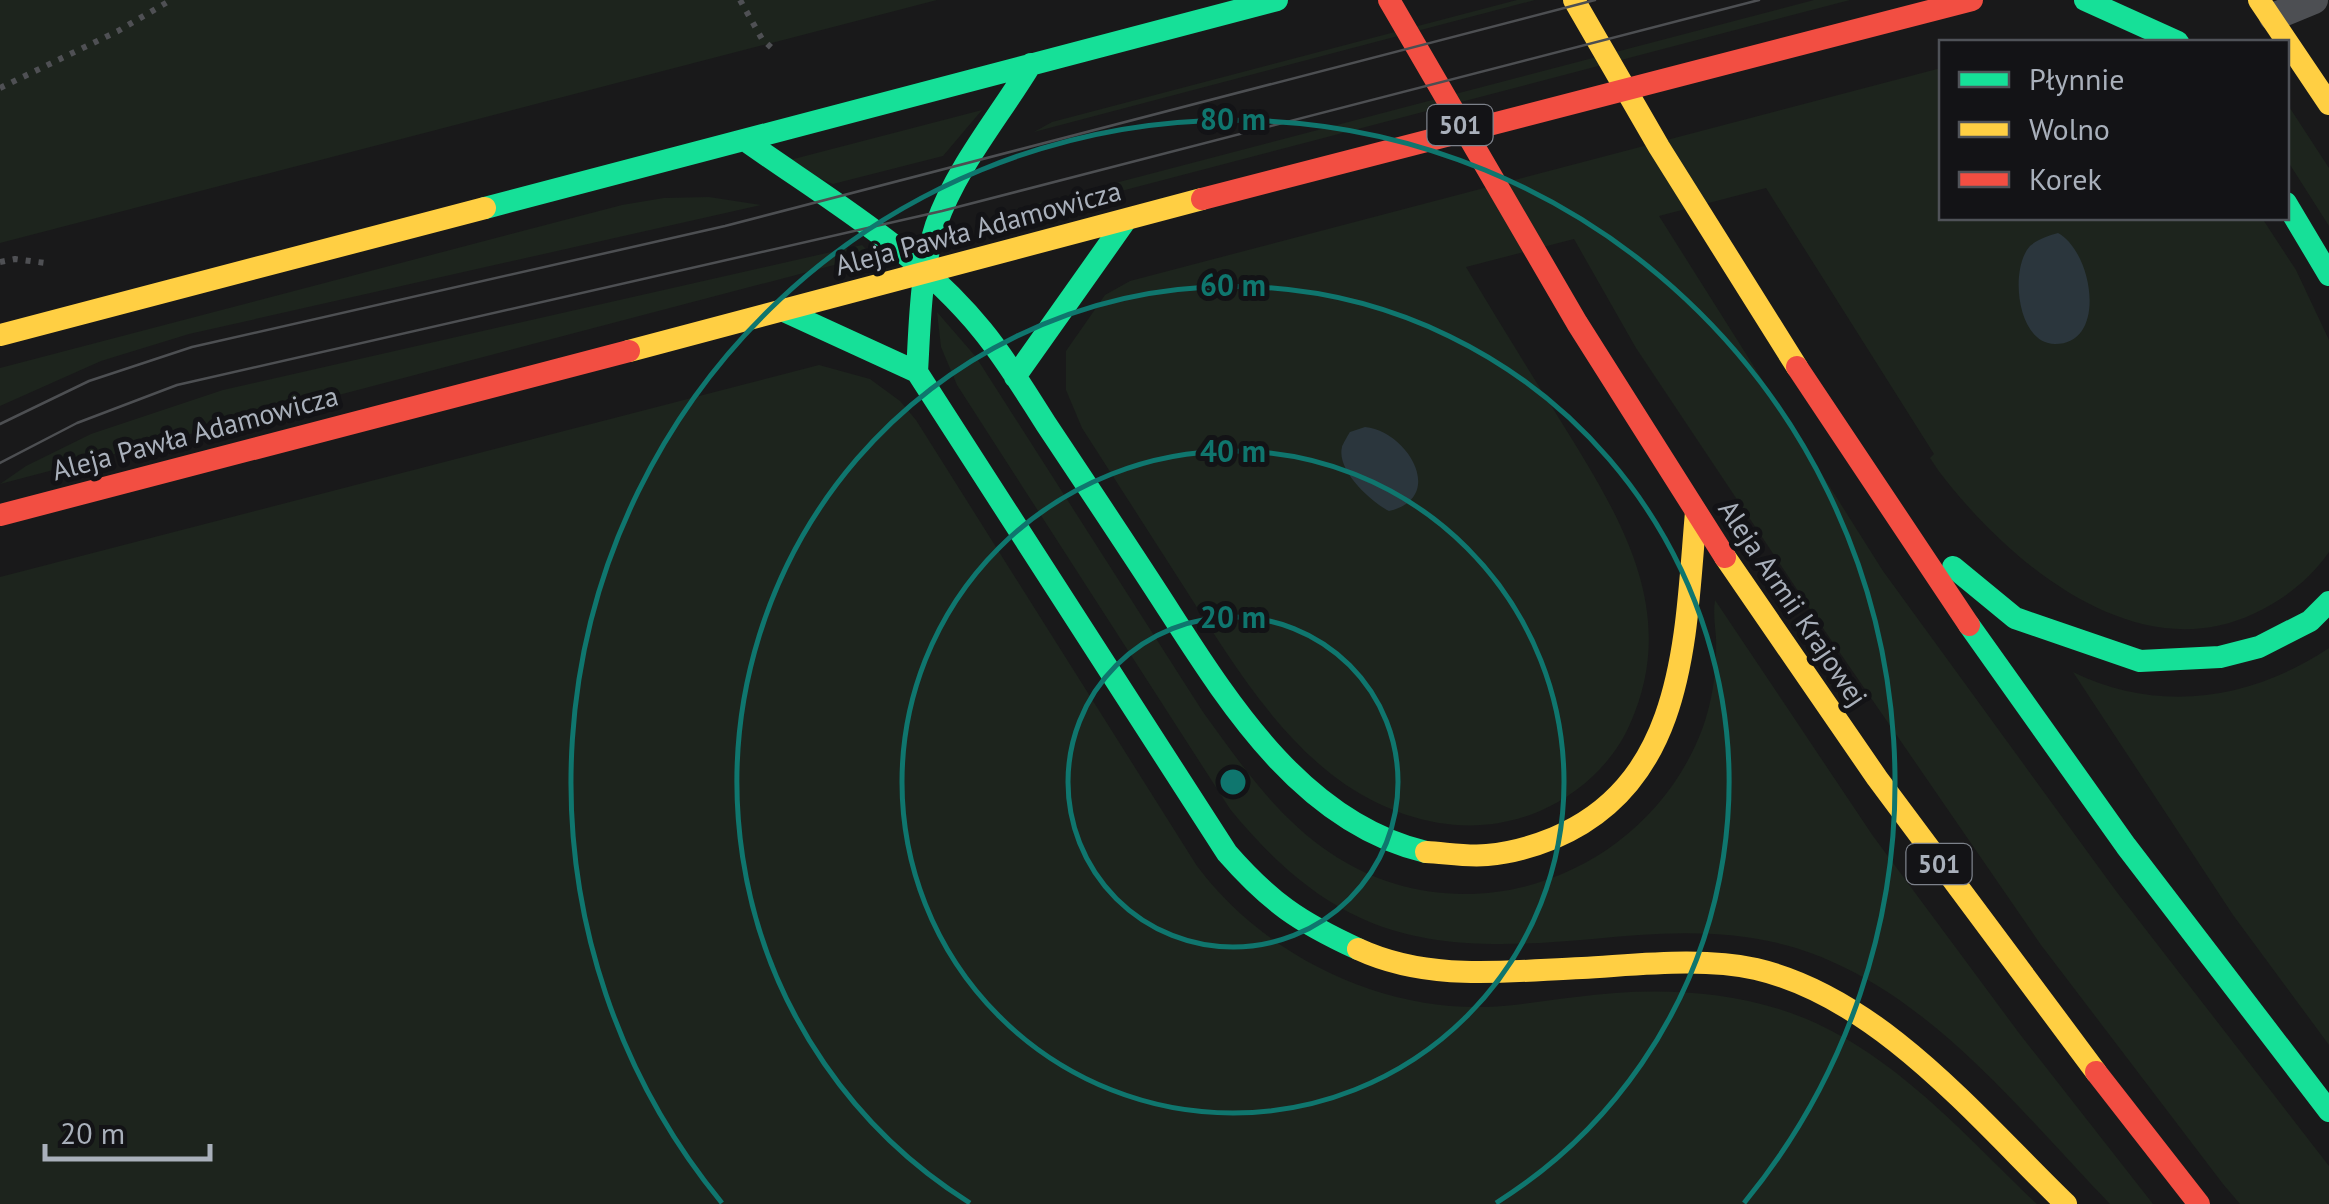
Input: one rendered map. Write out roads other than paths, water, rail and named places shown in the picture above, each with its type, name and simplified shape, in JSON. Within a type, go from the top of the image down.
[{"type":"main road","points":[[0,336],[1278,0]]},
{"type":"main road","name":"Aleja Armii Krajowej","points":[[1389,0],[1533,249],[1696,512],[1898,809],[2011,963],[2199,1204]]},
{"type":"main road","points":[[1574,0],[1694,206],[1896,519],[2131,853],[2329,1111]]},
{"type":"main road","name":"Aleja Pawła Adamowicza","points":[[0,515],[784,311],[925,270],[1972,0]]},
{"type":"main road","points":[[2085,0],[2188,38]]},
{"type":"main road","points":[[2272,6],[2329,104]]},
{"type":"main road","points":[[917,372],[925,270],[942,211],[1031,64]]},
{"type":"main road","points":[[746,141],[925,270],[959,299],[1225,693],[1299,784],[1359,828],[1402,847],[1450,858],[1521,852],[1588,822],[1622,793],[1650,757],[1669,717],[1680,672],[1696,512]]},
{"type":"main road","points":[[2289,208],[2329,274]]},
{"type":"main road","points":[[1015,377],[1126,220]]},
{"type":"main road","points":[[784,311],[917,372],[1226,854],[1261,892],[1306,925],[1375,957],[1450,974],[1679,963],[1755,969],[1828,995],[1892,1036],[2066,1204]]},
{"type":"main road","points":[[1896,519],[2015,618],[2140,661],[2220,657],[2259,648],[2310,621],[2329,602]]},
{"type":"lane","points":[[2272,6],[2314,0]]},
{"type":"tram line","points":[[0,424],[89,381],[192,347],[725,226],[1595,0]]},
{"type":"tram line","points":[[0,463],[77,423],[177,385],[942,211],[1759,0]]}]
